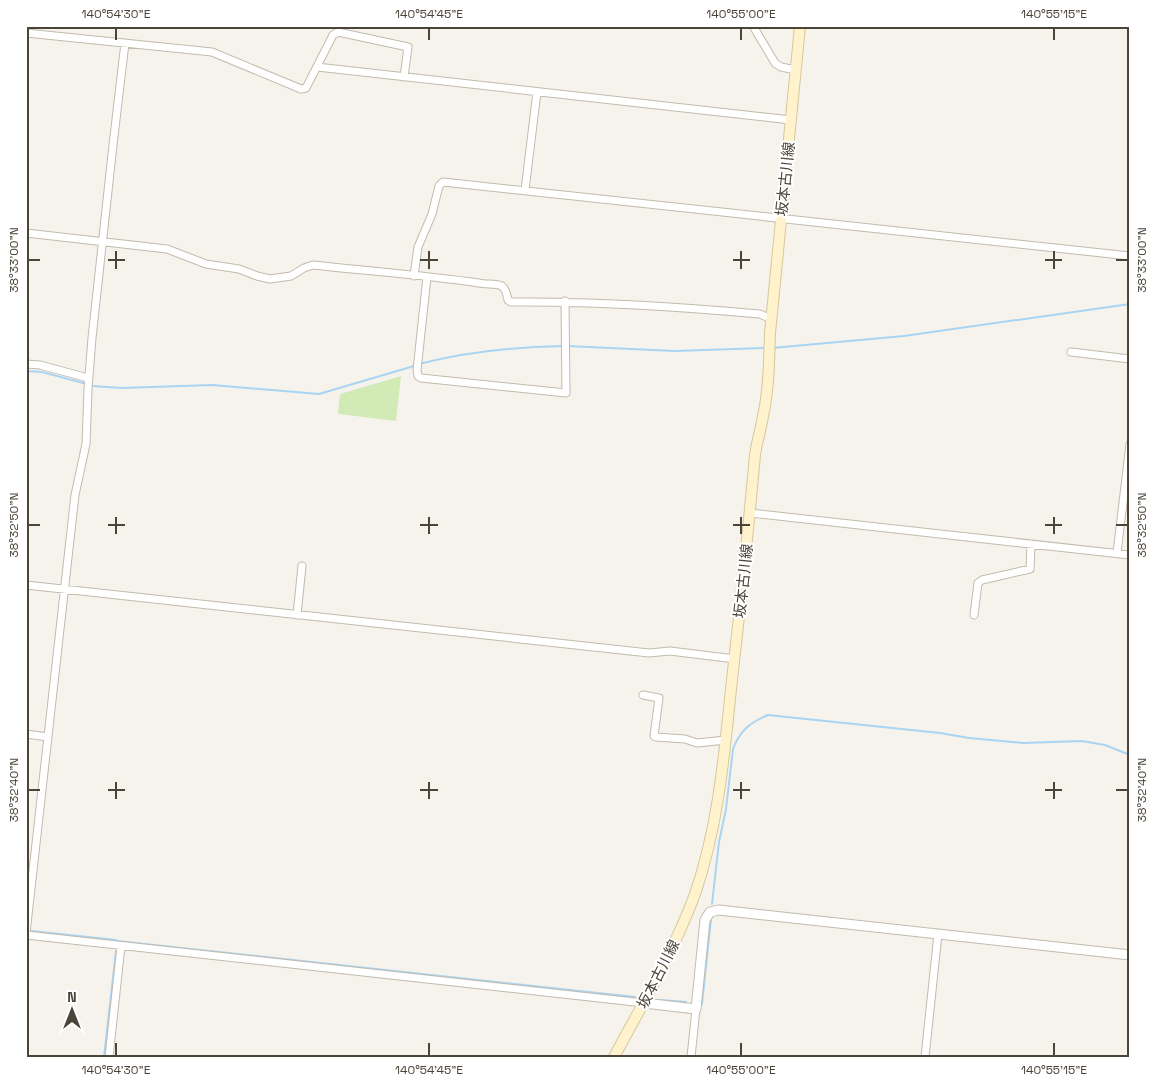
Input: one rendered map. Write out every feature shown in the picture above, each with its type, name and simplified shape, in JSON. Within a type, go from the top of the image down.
[{"type":"main road","name":"坂本古川線","points":[[614,1057],[671,950],[692,902],[701,874],[718,803],[735,659],[756,448],[764,414],[771,319],[800,26]]},
{"type":"street","points":[[753,26],[775,63],[781,67],[796,70]]},
{"type":"street","points":[[26,33],[212,52],[301,89],[306,88],[333,35],[338,32],[408,47],[404,77]]},
{"type":"street","points":[[125,43],[112,145],[88,383],[86,444],[75,495],[26,934],[696,1009]]},
{"type":"street","points":[[317,67],[791,120]]},
{"type":"street","points":[[525,190],[537,92]]},
{"type":"street","points":[[414,276],[418,246],[432,214],[440,183],[443,182],[1130,256]]},
{"type":"street","points":[[26,233],[168,249],[206,264],[239,269],[270,279],[291,276],[308,266],[314,265],[499,285],[505,289],[508,300],[511,302],[565,301],[650,305],[760,314],[771,319]]},
{"type":"street","points":[[427,278],[417,370],[418,376],[421,378],[566,393],[565,301]]},
{"type":"street","points":[[1071,352],[1130,359]]},
{"type":"street","points":[[26,364],[40,366],[88,383]]},
{"type":"street","points":[[1117,553],[1130,444]]},
{"type":"street","points":[[750,513],[1130,555]]},
{"type":"street","points":[[974,615],[978,583],[982,580],[1030,568],[1030,544]]},
{"type":"street","points":[[297,615],[302,566]]},
{"type":"street","points":[[26,585],[620,650],[649,653],[670,651],[735,659]]},
{"type":"street","points":[[643,695],[658,697],[654,736],[685,739],[697,743],[726,740]]},
{"type":"street","points":[[26,734],[48,737]]},
{"type":"street","points":[[691,1057],[705,920],[710,912],[714,910],[1130,956]]},
{"type":"street","points":[[925,1057],[938,934]]},
{"type":"street","points":[[108,1057],[120,946]]},
{"type":"green space","points":[[401,376],[396,421],[339,414],[340,394]]},
{"type":"waterway","points":[[772,348],[904,336],[1130,304]]},
{"type":"waterway","points":[[419,364],[454,356],[490,351],[563,346]]},
{"type":"waterway","points":[[567,346],[675,351],[765,348]]},
{"type":"waterway","points":[[92,386],[122,388],[212,385],[319,394],[414,366]]},
{"type":"waterway","points":[[26,371],[42,372],[87,384]]},
{"type":"waterway","points":[[712,904],[733,749],[739,737],[747,728],[768,715],[1023,743],[1082,741],[1105,745],[1130,755]]},
{"type":"waterway","points":[[702,1004],[711,919]]},
{"type":"waterway","points":[[32,931],[116,940]]},
{"type":"waterway","points":[[117,941],[635,997]]},
{"type":"waterway","points":[[104,1057],[116,951]]},
{"type":"waterway","points":[[661,1000],[686,1002]]}]
